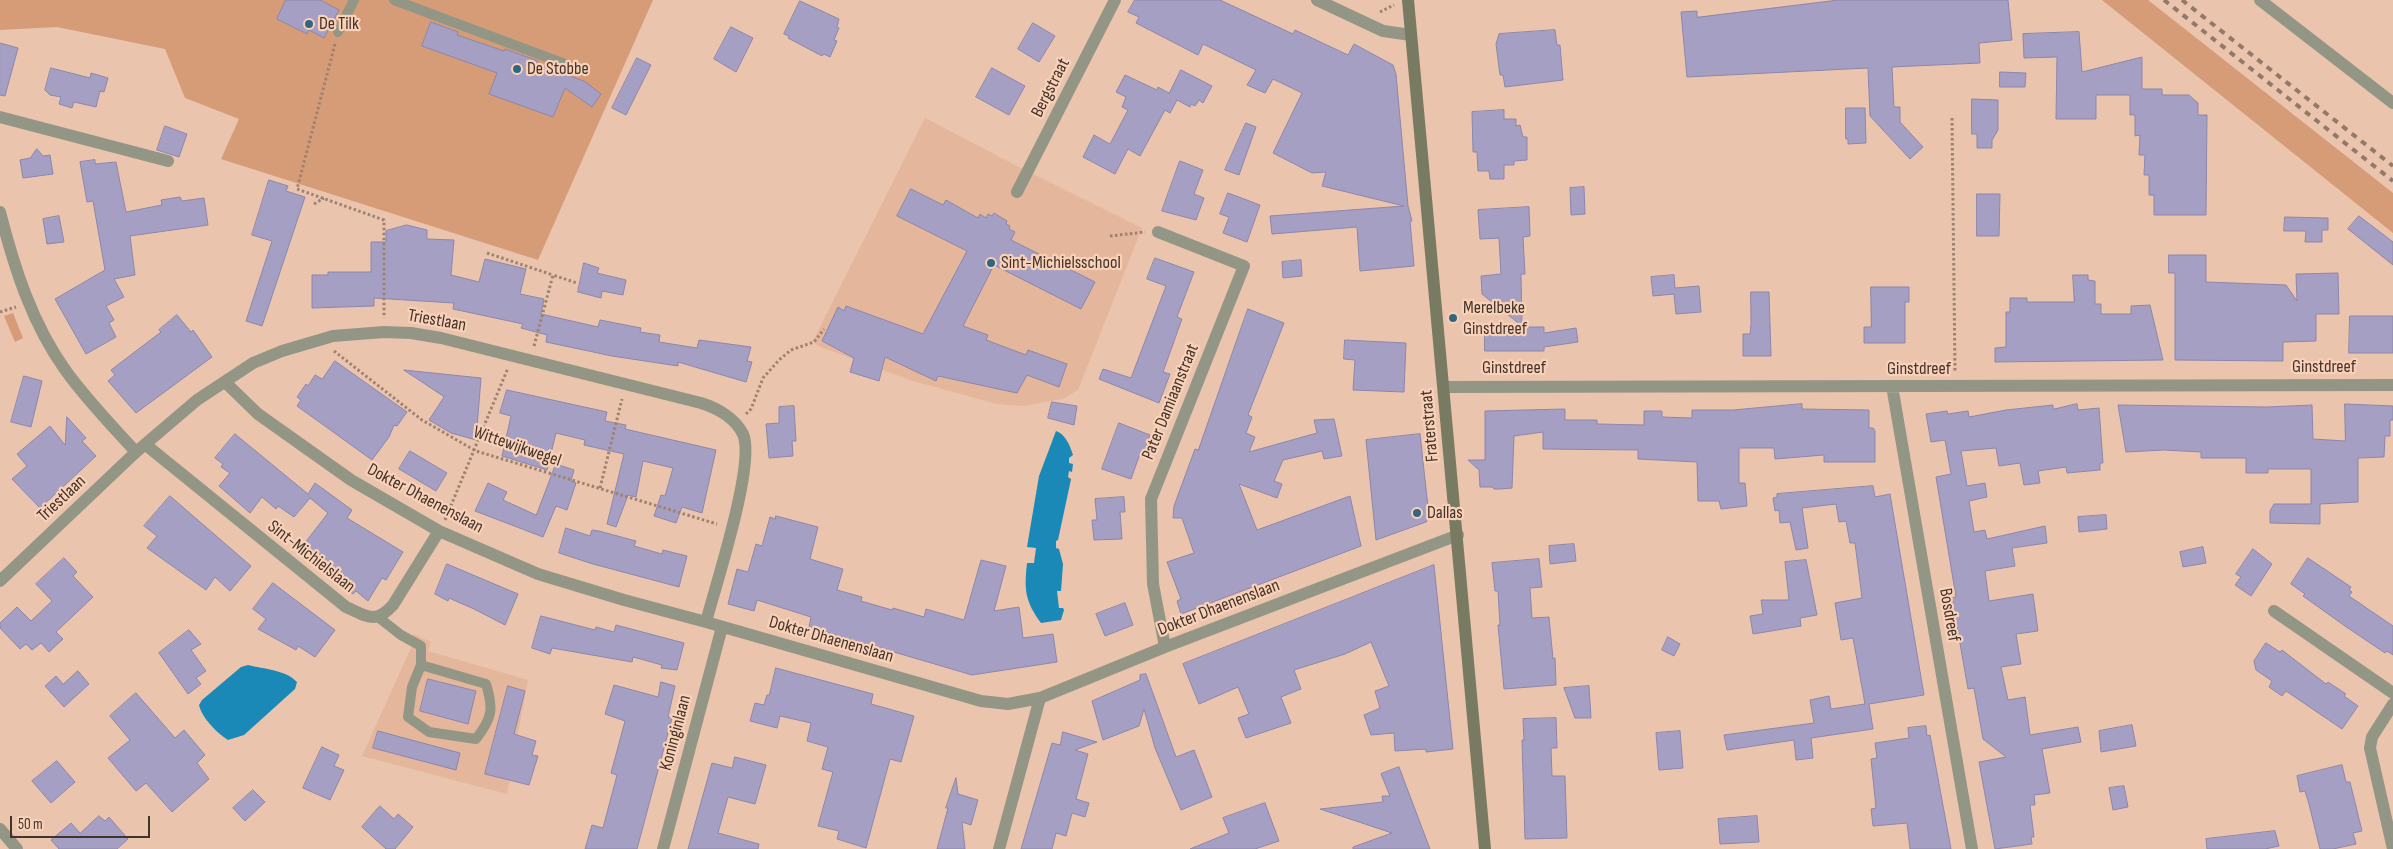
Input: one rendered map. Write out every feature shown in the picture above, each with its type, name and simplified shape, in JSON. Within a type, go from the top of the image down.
[{"type":"street","name":"Bergstraat","points":[[1017,192],[1115,0]]},
{"type":"street","points":[[1317,0],[1383,31],[1411,35]]},
{"type":"street","name":"Fraterstraat","points":[[1408,0],[1485,849]]},
{"type":"street","points":[[2260,0],[2393,103]]},
{"type":"street","points":[[0,117],[168,162]]},
{"type":"street","name":"Sint-Michielslaan","points":[[0,212],[14,265],[42,330],[65,370],[101,414],[141,448],[346,607],[370,618],[378,617]]},
{"type":"street","name":"Pater Damiaanstraat","points":[[1158,232],[1244,266],[1151,499],[1153,584],[1165,647]]},
{"type":"street","name":"Triestlaan","points":[[0,581],[141,448],[197,400],[253,363],[282,351],[333,336],[384,332],[431,336],[514,354],[625,385],[714,407],[734,423],[743,434],[746,466],[706,622]]},
{"type":"street","name":"Dokter Dhaenenslaan","points":[[225,382],[258,414],[351,480],[439,531],[538,574],[981,701],[1008,704],[1040,698],[1165,647],[1458,535]]},
{"type":"street","name":"Ginstdreef","points":[[1444,387],[2393,385]]},
{"type":"street","name":"Bosdreef","points":[[1892,386],[1972,849]]},
{"type":"street","points":[[378,617],[385,614],[393,605],[439,531]]},
{"type":"street","points":[[2274,611],[2393,693]]},
{"type":"street","name":"Koninginlaan","points":[[663,849],[722,627]]},
{"type":"street","points":[[1000,849],[1040,698]]},
{"type":"street","points":[[2393,704],[2372,737],[2370,748],[2393,849]]},
{"type":"street","points":[[0,829],[17,849]]},
{"type":"lane","points":[[338,32],[354,0]]},
{"type":"lane","points":[[394,0],[565,64]]},
{"type":"lane","points":[[378,617],[421,646],[422,665],[412,687],[408,718],[429,732],[476,740],[487,724],[492,703],[486,684],[422,665]]},
{"type":"path","points":[[338,32],[297,189],[384,220],[384,332]]},
{"type":"path","points":[[1952,118],[1955,386]]},
{"type":"path","points":[[314,204],[324,198]]},
{"type":"path","points":[[1110,236],[1137,232],[1158,232]]},
{"type":"path","points":[[487,253],[577,283]]},
{"type":"path","points":[[531,359],[553,275]]},
{"type":"path","points":[[734,423],[751,409],[763,378],[779,360],[791,350],[814,342],[824,328]]},
{"type":"path","name":"Wittewijkwegel","points":[[319,340],[422,420],[476,451],[731,528]]},
{"type":"path","points":[[439,531],[452,507],[476,451],[514,354]]},
{"type":"path","points":[[600,488],[625,385]]},
{"type":"shaded area","points":[[0,0],[653,0],[538,260],[221,159],[239,119],[185,98],[165,49],[57,27],[0,30]]},
{"type":"shaded area","points":[[2102,0],[2148,0],[2393,193],[2393,233]]},
{"type":"shaded area","name":"Sint-Michielsschool","points":[[925,118],[1142,228],[1078,390],[1062,399],[1023,406],[997,404],[913,381],[818,346],[813,341]]},
{"type":"shaded area","points":[[13,313],[23,338],[15,342],[4,316]]},
{"type":"shaded area","points":[[413,634],[431,642],[428,651],[528,680],[507,794],[362,756],[411,648]]},
{"type":"water","points":[[1056,431],[1067,440],[1073,455],[1069,458],[1069,463],[1073,464],[1072,472],[1069,471],[1068,477],[1071,479],[1058,540],[1056,541],[1056,548],[1059,549],[1063,564],[1061,591],[1057,591],[1059,608],[1064,610],[1061,620],[1041,623],[1027,595],[1027,563],[1034,563],[1036,548],[1027,547],[1039,476]]},
{"type":"water","points":[[248,665],[281,672],[297,682],[295,689],[244,735],[228,740],[210,725],[199,705],[202,700],[241,667]]},
{"type":"building","name":"De Tilk","points":[[286,0],[320,0],[339,10],[324,38],[309,30],[307,34],[277,19]]},
{"type":"building","points":[[1135,0],[1220,0],[1293,34],[1295,30],[1348,55],[1354,44],[1393,65],[1396,74],[1408,206],[1412,221],[1410,221],[1414,266],[1360,271],[1357,227],[1272,234],[1270,216],[1404,206],[1322,186],[1326,172],[1312,173],[1273,153],[1302,93],[1273,79],[1265,93],[1247,85],[1256,70],[1203,44],[1198,55],[1136,23],[1139,17],[1128,12]]},
{"type":"building","points":[[1839,0],[2008,0],[2012,40],[1979,43],[1980,63],[1892,67],[1894,107],[1900,107],[1900,122],[1923,147],[1910,159],[1870,116],[1868,68],[1687,77],[1681,12],[1697,11],[1697,17]]},
{"type":"building","points":[[800,1],[839,19],[837,27],[839,28],[834,40],[837,41],[830,57],[824,54],[822,56],[784,34]]},
{"type":"building","name":"De Stobbe","points":[[431,22],[458,32],[457,35],[538,61],[536,64],[584,81],[601,94],[592,107],[565,88],[553,117],[489,94],[497,73],[422,46]]},
{"type":"building","points":[[1033,23],[1055,36],[1039,62],[1018,49]]},
{"type":"building","points":[[731,27],[753,38],[736,72],[714,59]]},
{"type":"building","points":[[1555,30],[1557,45],[1560,45],[1563,80],[1505,87],[1503,75],[1500,75],[1496,44],[1499,34]]},
{"type":"building","points":[[2079,32],[2082,72],[2142,57],[2142,89],[2162,89],[2162,95],[2189,95],[2198,103],[2198,115],[2207,115],[2206,215],[2154,215],[2154,195],[2149,195],[2149,175],[2144,175],[2145,155],[2139,155],[2140,135],[2135,136],[2135,115],[2130,115],[2130,95],[2096,95],[2096,119],[2056,119],[2057,57],[2024,58],[2023,34]]},
{"type":"building","points":[[0,43],[18,48],[5,96],[0,95]]},
{"type":"building","points":[[637,58],[651,65],[626,115],[612,108]]},
{"type":"building","points":[[51,68],[90,78],[91,73],[108,78],[104,92],[100,91],[96,107],[74,102],[72,108],[59,104],[61,97],[50,95],[45,90]]},
{"type":"building","points":[[992,68],[1025,86],[1009,115],[976,97]]},
{"type":"building","points":[[1181,70],[1212,86],[1203,103],[1199,100],[1195,106],[1191,104],[1190,107],[1177,100],[1170,113],[1165,110],[1140,156],[1128,149],[1115,174],[1083,157],[1094,135],[1110,144],[1128,110],[1122,107],[1126,97],[1116,92],[1125,75],[1157,90],[1158,87],[1169,93]]},
{"type":"building","points":[[2000,72],[2026,73],[2025,87],[2000,87]]},
{"type":"building","points":[[1972,99],[1998,100],[1998,130],[1992,140],[1992,148],[1977,148],[1977,134],[1972,134]]},
{"type":"building","points":[[1846,108],[1865,108],[1866,143],[1848,144],[1848,139],[1846,139]]},
{"type":"building","points":[[1504,110],[1504,119],[1516,119],[1516,126],[1520,125],[1523,137],[1527,137],[1527,160],[1514,161],[1514,165],[1504,165],[1504,179],[1490,179],[1489,171],[1478,171],[1477,152],[1473,152],[1472,112]]},
{"type":"building","points":[[1246,123],[1256,127],[1239,175],[1225,170]]},
{"type":"building","points":[[165,126],[187,134],[179,157],[157,150]]},
{"type":"building","points":[[37,149],[43,156],[50,155],[53,174],[23,178],[20,160],[30,158]]},
{"type":"building","points":[[95,160],[95,164],[116,162],[126,212],[162,205],[161,200],[180,197],[182,201],[204,198],[208,225],[130,236],[135,275],[114,279],[124,297],[106,306],[114,320],[109,323],[116,337],[86,354],[55,299],[105,270],[93,201],[87,202],[80,162]]},
{"type":"building","points":[[1180,161],[1203,170],[1194,194],[1204,198],[1196,220],[1162,211]]},
{"type":"building","points":[[269,180],[288,186],[286,191],[305,197],[262,326],[246,321],[272,241],[252,235]]},
{"type":"building","points":[[1584,187],[1585,214],[1571,215],[1570,188]]},
{"type":"building","points":[[911,189],[943,205],[946,200],[978,218],[980,214],[986,218],[988,214],[992,216],[994,213],[1007,221],[1006,224],[1010,226],[1009,229],[1015,232],[1011,240],[1095,282],[1081,309],[994,265],[963,326],[988,335],[986,340],[1026,355],[1028,350],[1067,364],[1059,387],[1027,375],[1017,393],[938,376],[936,381],[885,357],[879,381],[850,372],[854,358],[822,341],[838,307],[844,311],[846,306],[923,334],[967,251],[897,216]]},
{"type":"building","points":[[1228,193],[1260,205],[1247,242],[1223,233],[1229,217],[1220,214]]},
{"type":"building","points":[[1977,194],[2000,194],[1999,236],[1977,236]]},
{"type":"building","points":[[1529,207],[1530,236],[1523,237],[1525,274],[1521,274],[1522,326],[1482,294],[1481,276],[1501,274],[1499,238],[1480,239],[1478,210]]},
{"type":"building","points":[[59,216],[64,242],[47,244],[43,219]]},
{"type":"building","points":[[2359,216],[2393,242],[2393,265],[2348,229]]},
{"type":"building","points":[[2285,217],[2328,218],[2328,230],[2322,230],[2322,242],[2305,242],[2306,231],[2284,231]]},
{"type":"building","points":[[407,225],[427,230],[427,239],[454,240],[451,275],[479,282],[485,259],[526,269],[520,294],[544,299],[541,314],[598,327],[600,320],[641,328],[640,332],[660,335],[659,342],[697,348],[699,340],[751,347],[747,361],[752,362],[746,382],[678,362],[678,366],[612,356],[546,342],[547,335],[521,328],[523,324],[453,309],[454,303],[374,298],[374,306],[312,308],[312,275],[328,275],[328,272],[371,272],[371,242],[386,242],[386,231]]},
{"type":"building","points":[[2169,255],[2206,255],[2206,282],[2286,285],[2297,301],[2296,274],[2338,273],[2339,314],[2316,314],[2316,341],[2283,342],[2283,361],[2175,360],[2175,273],[2169,273]]},
{"type":"building","points":[[1155,258],[1194,272],[1177,317],[1182,319],[1163,372],[1170,374],[1159,403],[1099,379],[1103,369],[1131,378],[1166,286],[1147,279]]},
{"type":"building","points":[[1301,260],[1302,276],[1283,278],[1282,262]]},
{"type":"building","points":[[584,263],[599,268],[597,273],[626,280],[623,295],[602,291],[601,298],[578,292]]},
{"type":"building","points":[[1674,275],[1675,288],[1699,286],[1701,312],[1676,314],[1674,294],[1653,296],[1651,277]]},
{"type":"building","points":[[2073,275],[2088,275],[2088,280],[2095,281],[2095,304],[2101,304],[2101,314],[2131,314],[2131,306],[2150,305],[2163,360],[1995,362],[1995,348],[2006,347],[2006,312],[2010,312],[2010,298],[2027,298],[2027,302],[2074,302]]},
{"type":"building","points":[[1871,287],[1909,287],[1909,302],[1905,302],[1905,343],[1864,343],[1864,327],[1871,327]]},
{"type":"building","points":[[1751,292],[1769,292],[1771,356],[1743,356],[1743,334],[1750,334]]},
{"type":"building","points":[[1248,309],[1284,323],[1248,415],[1252,417],[1246,433],[1255,437],[1249,452],[1317,433],[1314,420],[1334,419],[1342,456],[1324,459],[1322,451],[1283,460],[1274,481],[1282,484],[1277,498],[1239,484],[1257,530],[1350,496],[1361,546],[1181,614],[1177,601],[1181,599],[1167,562],[1194,553],[1182,518],[1173,518],[1174,506],[1195,449],[1198,450]]},
{"type":"building","points":[[177,315],[191,332],[193,330],[212,357],[136,413],[108,381],[115,375],[111,370],[161,332],[159,330]]},
{"type":"building","points":[[2350,316],[2393,316],[2393,353],[2349,353]]},
{"type":"building","points":[[1485,327],[1544,327],[1544,333],[1576,328],[1578,342],[1544,347],[1544,351],[1485,351]]},
{"type":"building","points":[[1345,340],[1406,343],[1404,392],[1353,390],[1355,360],[1344,359]]},
{"type":"building","points":[[335,361],[407,412],[397,426],[394,425],[389,437],[372,460],[297,406],[301,400],[297,397],[306,384],[308,386],[315,375],[322,379]]},
{"type":"building","points":[[404,370],[481,378],[476,440],[451,433],[429,420],[444,397]]},
{"type":"building","points":[[24,376],[42,381],[31,427],[11,422]]},
{"type":"building","points":[[507,390],[607,412],[605,421],[626,425],[625,429],[716,450],[702,513],[682,507],[676,523],[654,516],[661,495],[665,496],[673,468],[643,461],[636,497],[628,495],[616,527],[607,524],[624,454],[584,445],[585,440],[556,433],[547,470],[502,456],[511,416],[500,413]]},
{"type":"building","points":[[1052,402],[1077,406],[1074,425],[1048,418]]},
{"type":"building","points":[[1802,404],[1802,409],[1869,410],[1869,428],[1873,428],[1875,431],[1875,462],[1824,462],[1824,455],[1775,459],[1774,448],[1739,448],[1739,483],[1745,483],[1747,506],[1721,509],[1719,501],[1698,501],[1697,462],[1638,459],[1638,450],[1543,449],[1543,432],[1514,436],[1512,488],[1500,489],[1480,487],[1479,470],[1468,460],[1485,460],[1485,411],[1565,409],[1565,420],[1597,420],[1597,424],[1644,425],[1644,411],[1662,411],[1662,417],[1692,418],[1692,410],[1733,410]]},
{"type":"building","points":[[2077,404],[2078,410],[2099,408],[2103,463],[2100,463],[2100,470],[2067,473],[2066,467],[2038,471],[2040,483],[2024,485],[2020,463],[1999,466],[1996,448],[1961,451],[1967,486],[1985,483],[1987,497],[1969,501],[1974,532],[1985,530],[1987,539],[2045,526],[2047,543],[2012,548],[2015,566],[1985,571],[1989,601],[2033,594],[2038,631],[2016,634],[2021,664],[2001,667],[2008,700],[2025,697],[2030,735],[2078,727],[2081,742],[2042,749],[2050,793],[2034,795],[2035,805],[2030,805],[2034,837],[2031,837],[2032,844],[1995,849],[1979,762],[2006,757],[1983,739],[1974,688],[1968,689],[1952,598],[1956,597],[1936,477],[1951,474],[1945,440],[1931,442],[1926,414],[1947,411],[1948,414],[1968,411],[1969,417],[2006,410],[2053,405],[2053,409]]},
{"type":"building","points":[[2345,404],[2393,406],[2393,420],[2390,420],[2390,436],[2385,436],[2384,457],[2358,458],[2358,502],[2320,504],[2320,524],[2270,523],[2270,511],[2274,504],[2311,504],[2311,469],[2268,469],[2268,473],[2246,473],[2246,458],[2201,458],[2201,452],[2164,450],[2126,452],[2118,405],[2267,407],[2312,405],[2313,439],[2345,441]]},
{"type":"building","points":[[794,406],[796,441],[792,441],[793,456],[769,458],[766,424],[779,423],[779,407]]},
{"type":"building","points":[[67,417],[86,438],[82,441],[96,456],[40,508],[12,479],[27,466],[17,454],[50,426],[65,445]]},
{"type":"building","points":[[1119,423],[1150,435],[1144,452],[1141,451],[1131,479],[1102,469]]},
{"type":"building","points":[[235,434],[308,494],[315,483],[352,510],[347,518],[403,552],[386,580],[382,578],[368,601],[356,591],[353,594],[325,573],[329,566],[301,548],[328,513],[310,498],[294,517],[278,506],[276,509],[262,497],[250,513],[219,486],[230,473],[221,467],[223,464],[215,458]]},
{"type":"building","points":[[1420,434],[1429,516],[1426,522],[1376,540],[1366,440]]},
{"type":"building","points":[[410,451],[447,473],[436,491],[399,469]]},
{"type":"building","points":[[556,464],[574,470],[571,481],[576,483],[567,510],[556,506],[543,537],[475,511],[488,483],[507,492],[503,500],[536,515]]},
{"type":"building","points":[[1873,486],[1875,497],[1890,494],[1924,695],[1869,704],[1873,729],[1811,738],[1813,758],[1796,760],[1794,740],[1727,750],[1724,735],[1814,723],[1810,700],[1829,696],[1831,709],[1865,704],[1853,638],[1841,640],[1835,603],[1862,598],[1855,543],[1850,543],[1846,521],[1839,522],[1836,504],[1802,508],[1808,548],[1796,550],[1790,522],[1780,523],[1779,510],[1775,511],[1773,498],[1777,497],[1777,494]]},
{"type":"building","points":[[170,496],[251,566],[230,591],[215,577],[206,590],[147,548],[157,536],[144,526]]},
{"type":"building","points":[[1124,497],[1125,512],[1120,512],[1122,539],[1094,540],[1092,520],[1097,520],[1095,499]]},
{"type":"building","points":[[2106,515],[2107,529],[2079,532],[2078,517]]},
{"type":"building","points":[[776,516],[818,527],[810,559],[843,569],[837,590],[862,597],[861,601],[924,617],[926,609],[964,620],[981,560],[1006,566],[994,611],[1019,607],[1023,638],[1053,634],[1057,662],[972,675],[809,627],[811,617],[757,600],[754,611],[728,604],[737,569],[748,572],[756,544],[762,546],[770,517],[775,519]]},
{"type":"building","points":[[566,528],[590,536],[592,530],[599,531],[636,541],[634,546],[662,554],[663,550],[687,556],[679,587],[559,553]]},
{"type":"building","points":[[1574,544],[1576,561],[1550,564],[1549,546]]},
{"type":"building","points":[[2203,547],[2206,563],[2183,567],[2180,552]]},
{"type":"building","points":[[2253,549],[2272,564],[2251,596],[2235,585],[2241,577],[2236,574]]},
{"type":"building","points":[[64,558],[77,572],[73,576],[93,597],[56,632],[63,639],[49,652],[41,643],[32,650],[26,644],[20,649],[0,628],[0,623],[17,607],[31,621],[52,601],[36,584]]},
{"type":"building","points":[[2308,558],[2351,587],[2349,590],[2352,592],[2349,596],[2393,626],[2393,655],[2387,651],[2385,653],[2345,626],[2303,596],[2305,594],[2291,584]]},
{"type":"building","points":[[1539,559],[1542,587],[1530,588],[1532,618],[1549,617],[1553,659],[1555,658],[1556,685],[1504,689],[1498,625],[1500,625],[1498,591],[1495,591],[1492,563]]},
{"type":"building","points":[[1806,560],[1817,615],[1800,618],[1801,626],[1753,634],[1750,616],[1763,614],[1761,600],[1789,600],[1785,562]]},
{"type":"building","points":[[447,564],[518,594],[505,625],[474,609],[449,598],[448,601],[435,594]]},
{"type":"building","points":[[1434,565],[1453,749],[1426,752],[1426,749],[1395,751],[1394,733],[1371,735],[1364,715],[1380,708],[1375,691],[1389,686],[1371,642],[1345,654],[1294,670],[1301,689],[1281,697],[1291,723],[1246,738],[1238,718],[1249,714],[1238,687],[1199,704],[1183,664]]},
{"type":"building","points":[[273,583],[335,630],[315,657],[298,646],[296,650],[258,629],[266,619],[253,609]]},
{"type":"building","points":[[1125,603],[1133,625],[1105,636],[1096,614]]},
{"type":"building","points":[[541,616],[595,630],[596,627],[614,632],[616,625],[684,643],[677,670],[661,668],[662,665],[633,657],[632,662],[552,648],[550,654],[532,648]]},
{"type":"building","points":[[189,630],[201,644],[191,650],[206,671],[196,678],[201,684],[188,694],[159,653]]},
{"type":"building","points":[[1668,637],[1680,644],[1674,656],[1662,650]]},
{"type":"building","points":[[2266,643],[2280,652],[2282,650],[2326,684],[2328,682],[2346,694],[2344,696],[2358,706],[2342,729],[2286,691],[2282,696],[2269,687],[2272,681],[2256,670],[2254,661]]},
{"type":"building","points":[[776,668],[873,694],[871,704],[914,716],[901,762],[890,759],[866,848],[837,839],[839,831],[818,826],[833,772],[822,769],[828,747],[807,741],[811,723],[780,716],[777,728],[750,721],[755,703],[764,705],[767,695],[769,695]]},
{"type":"building","points":[[78,671],[89,684],[64,707],[45,686],[56,676],[63,684]]},
{"type":"building","points":[[1146,674],[1176,757],[1194,750],[1212,797],[1181,810],[1155,748],[1144,709],[1139,726],[1103,740],[1092,701],[1140,680],[1140,675]]},
{"type":"building","points":[[428,679],[476,691],[468,724],[420,711]]},
{"type":"building","points":[[661,682],[675,686],[668,717],[672,718],[637,849],[585,849],[592,825],[603,828],[617,775],[611,773],[625,721],[605,714],[614,685],[658,697]]},
{"type":"building","points":[[508,686],[525,691],[514,734],[536,741],[532,755],[538,756],[529,785],[485,774]]},
{"type":"building","points":[[1589,686],[1591,718],[1575,718],[1564,688]]},
{"type":"building","points":[[136,693],[175,738],[184,730],[205,755],[197,763],[209,779],[172,812],[146,783],[136,791],[108,758],[130,740],[110,716]]},
{"type":"building","points":[[1556,718],[1557,748],[1551,748],[1552,776],[1565,776],[1567,838],[1525,839],[1523,719]]},
{"type":"building","points":[[2132,725],[2136,746],[2101,752],[2099,731]]},
{"type":"building","points":[[1926,726],[1927,736],[1930,735],[1951,849],[1910,849],[1907,823],[1873,826],[1871,809],[1876,808],[1871,759],[1877,758],[1875,743],[1909,738],[1908,728]]},
{"type":"building","points":[[378,731],[460,753],[456,770],[373,748]]},
{"type":"building","points":[[1680,731],[1683,768],[1659,770],[1656,733]]},
{"type":"building","points":[[1063,732],[1097,742],[1075,750],[1088,754],[1076,799],[1089,803],[1085,817],[1072,813],[1066,836],[1056,833],[1052,849],[1021,849],[1052,743],[1060,745]]},
{"type":"building","points":[[322,747],[339,755],[334,766],[344,770],[330,800],[303,788]]},
{"type":"building","points":[[735,757],[766,765],[755,804],[728,797],[718,833],[759,844],[758,849],[688,849],[712,763],[732,768]]},
{"type":"building","points":[[57,761],[75,782],[51,803],[32,781]]},
{"type":"building","points":[[2342,765],[2346,782],[2350,782],[2362,831],[2353,833],[2356,844],[2333,849],[2320,849],[2305,791],[2300,792],[2297,776]]},
{"type":"building","points":[[1399,767],[1430,849],[1353,849],[1353,847],[1392,833],[1320,809],[1383,802],[1382,796],[1390,796],[1381,774]]},
{"type":"building","points":[[956,778],[958,794],[978,800],[971,825],[962,822],[965,849],[937,849],[948,808],[946,808]]},
{"type":"building","points":[[2124,786],[2128,807],[2113,810],[2109,788]]},
{"type":"building","points":[[253,790],[265,802],[245,821],[233,808]]},
{"type":"building","points":[[1265,803],[1279,841],[1255,849],[1190,849],[1229,833],[1223,818]]},
{"type":"building","points":[[380,806],[394,819],[398,814],[413,827],[395,849],[386,849],[362,827]]},
{"type":"building","points":[[99,816],[105,821],[109,817],[128,839],[117,849],[59,849],[51,840],[71,823],[80,833]]},
{"type":"building","points":[[1757,816],[1759,842],[1720,844],[1718,819]]},
{"type":"building","points":[[2275,831],[2279,846],[2265,849],[2207,849],[2206,839]]},
{"type":"railway","points":[[2164,0],[2393,181]]},
{"type":"railway","points":[[2182,0],[2393,166]]},
{"type":"place","name":"De Tilk","points":[[309,24]]},
{"type":"place","name":"De Stobbe","points":[[517,69]]},
{"type":"place","name":"Sint-Michielsschool","points":[[991,263]]},
{"type":"place","name":"Merelbeke Ginstdreef","points":[[1453,318]]},
{"type":"place","name":"Dallas","points":[[1417,513]]}]
